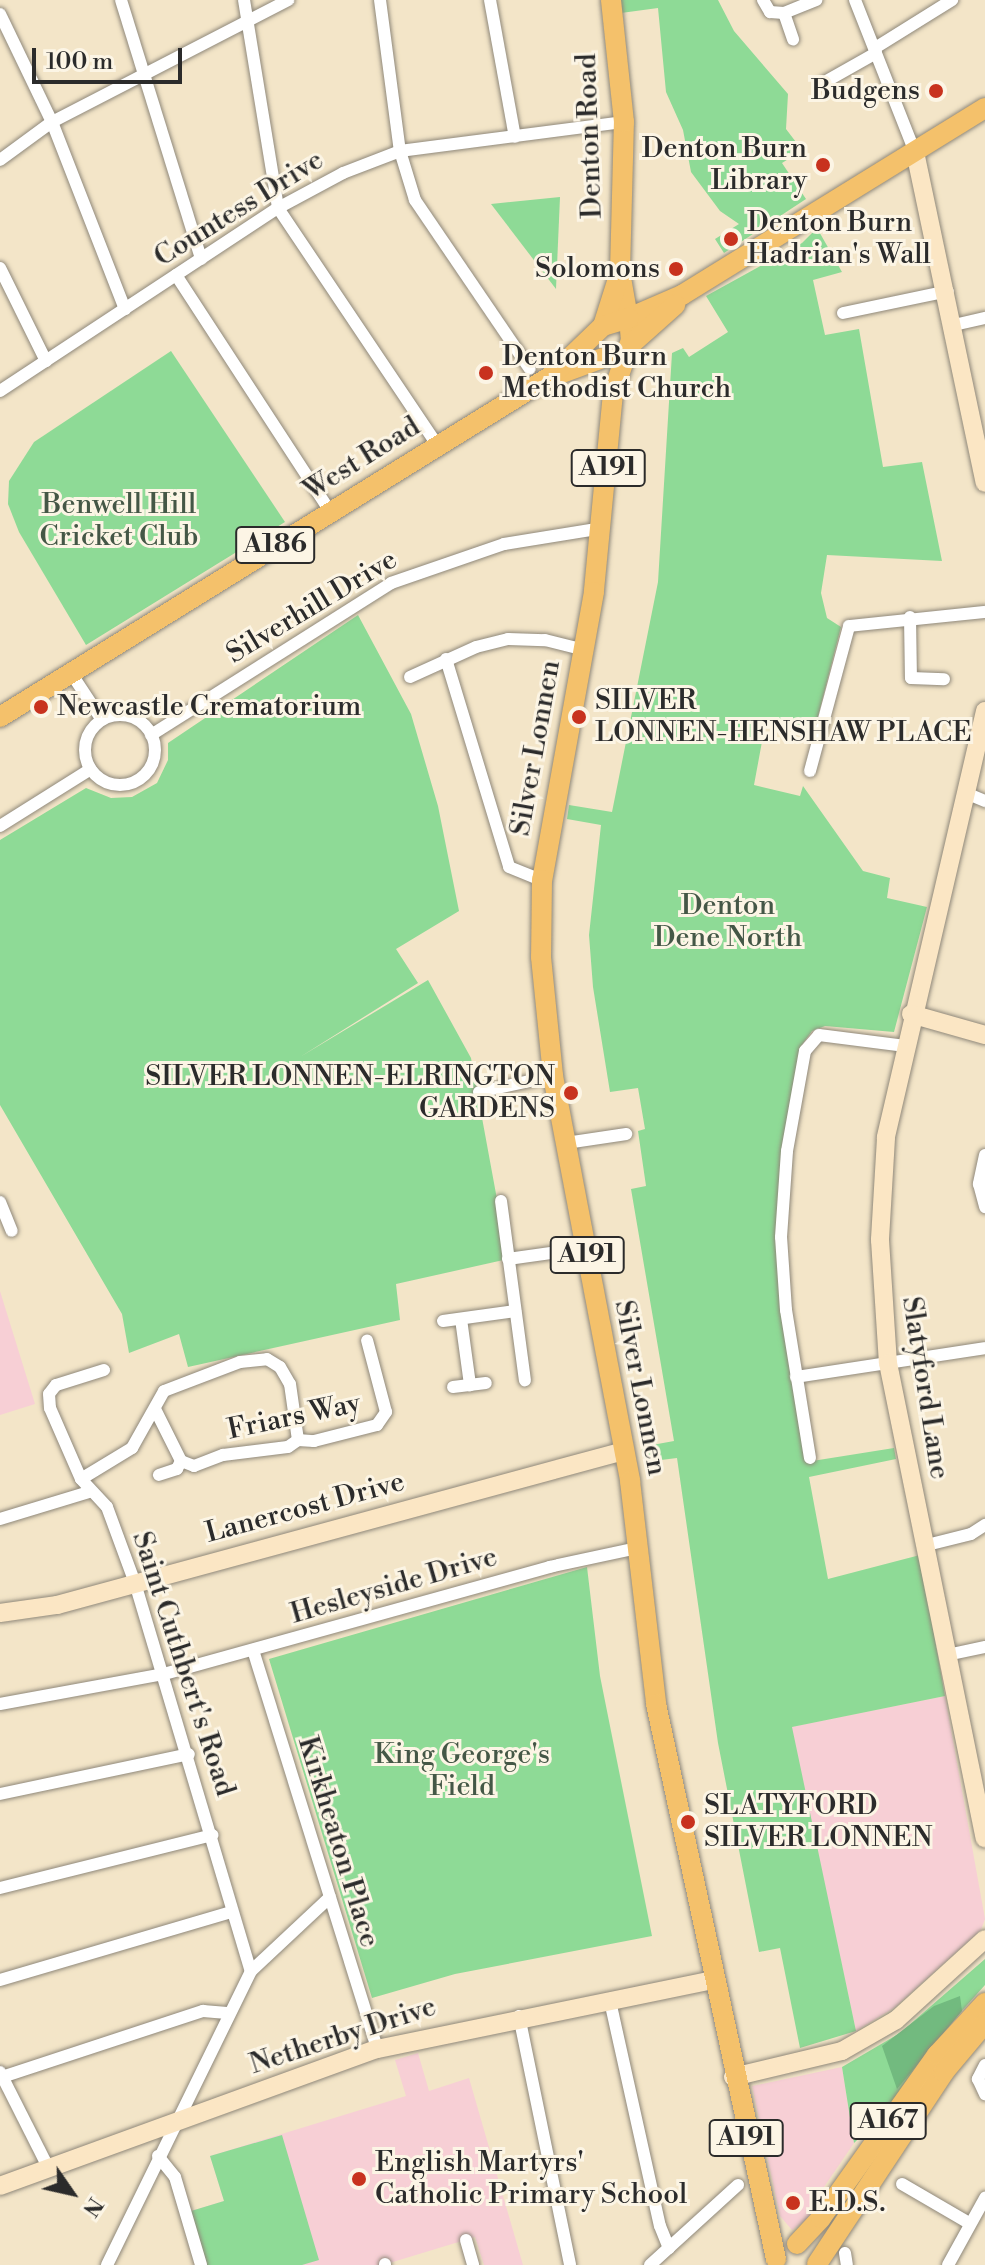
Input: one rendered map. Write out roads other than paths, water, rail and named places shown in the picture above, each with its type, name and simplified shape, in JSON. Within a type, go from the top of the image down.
[{"type":"main road","name":"Denton Road","points":[[602,327],[618,295],[620,272],[624,122],[611,0]]},
{"type":"main road","name":"A186","points":[[576,363],[602,327],[641,316],[682,295],[985,108]]},
{"type":"main road","name":"Denton Road","points":[[618,295],[641,316]]},
{"type":"main road","points":[[618,295],[576,363],[614,383],[641,316]]},
{"type":"main road","name":"A186","points":[[604,358],[629,347],[641,316]]},
{"type":"main road","name":"A191","points":[[629,347],[641,316]]},
{"type":"main road","name":"A191","points":[[602,327],[604,358]]},
{"type":"main road","name":"Silver Lonnen","points":[[629,347],[614,383],[603,528],[542,880],[541,957],[553,1076],[624,1451],[656,1704],[733,2077],[776,2262]]},
{"type":"main road","name":"West Road","points":[[0,717],[551,376],[576,363],[604,358]]},
{"type":"main road","name":"Silver Lonnen","points":[[604,358],[614,383]]},
{"type":"main road","name":"A167","points":[[795,2244],[821,2218],[937,2055],[985,2003]]},
{"type":"main road","name":"A167","points":[[817,2265],[944,2072],[985,2023]]},
{"type":"main road","name":"Silver Lonnen","points":[[760,2199],[795,2244],[808,2248],[817,2265]]},
{"type":"main road","points":[[776,2262],[795,2244]]},
{"type":"street","points":[[121,0],[201,259]]},
{"type":"street","points":[[244,0],[278,208],[437,445]]},
{"type":"street","points":[[0,160],[52,122],[288,0]]},
{"type":"street","points":[[380,0],[400,151],[415,200],[530,369]]},
{"type":"street","points":[[490,0],[515,137]]},
{"type":"street","points":[[763,0],[770,12],[784,13],[816,0]]},
{"type":"street","points":[[855,0],[915,152],[948,291],[985,483]]},
{"type":"street","points":[[823,83],[952,0]]},
{"type":"street","points":[[784,13],[793,39]]},
{"type":"street","points":[[0,14],[52,122],[125,309]]},
{"type":"street","name":"Countess Drive","points":[[0,391],[278,208],[343,173],[400,151],[624,122]]},
{"type":"street","points":[[0,268],[46,361]]},
{"type":"street","points":[[176,275],[330,511]]},
{"type":"street","points":[[843,313],[948,291]]},
{"type":"street","points":[[954,325],[985,318]]},
{"type":"street","name":"Silverhill Drive","points":[[151,735],[391,583],[504,544],[603,528]]},
{"type":"street","points":[[810,771],[849,626],[910,617],[985,612]]},
{"type":"street","points":[[910,617],[911,678],[944,679]]},
{"type":"street","points":[[410,677],[446,659],[508,639],[581,649]]},
{"type":"street","points":[[446,659],[509,867],[542,880]]},
{"type":"street","points":[[71,673],[102,720]]},
{"type":"street","name":"Slatyford Lane","points":[[985,711],[911,1014],[881,1189],[881,1311],[888,1363],[985,1838]]},
{"type":"street","points":[[135,719],[151,735],[151,765],[137,780],[117,785],[91,769],[87,737],[102,720],[135,719]]},
{"type":"street","points":[[0,826],[91,769]]},
{"type":"street","points":[[966,793],[985,801]]},
{"type":"street","points":[[911,1014],[985,1035]]},
{"type":"street","points":[[810,1458],[796,1377],[781,1237],[787,1151],[805,1051],[819,1035],[905,1046]]},
{"type":"street","points":[[479,1092],[553,1076]]},
{"type":"street","points":[[566,1143],[626,1134]]},
{"type":"street","points":[[985,1155],[979,1184],[985,1207]]},
{"type":"street","points":[[501,1201],[525,1380]]},
{"type":"street","points":[[0,1202],[12,1231]]},
{"type":"street","points":[[508,1259],[586,1248]]},
{"type":"street","points":[[443,1321],[515,1311]]},
{"type":"street","points":[[461,1319],[470,1385]]},
{"type":"street","name":"Friars Way","points":[[159,1475],[177,1469],[181,1461],[194,1466],[223,1455],[288,1447],[298,1440],[329,1438],[385,1419],[367,1340]]},
{"type":"street","points":[[796,1377],[984,1352]]},
{"type":"street","points":[[81,1479],[132,1448],[164,1391],[190,1378],[255,1360],[280,1367],[290,1384],[298,1440]]},
{"type":"street","name":"Saint Cuthbert's Road","points":[[104,1370],[56,1385],[49,1394],[50,1408],[81,1479],[89,1492],[107,1507],[135,1583],[189,1754],[231,1912],[251,1971]]},
{"type":"street","points":[[453,1387],[486,1383]]},
{"type":"street","points":[[155,1409],[181,1461]]},
{"type":"street","name":"Lanercost Drive","points":[[0,1613],[57,1605],[624,1451]]},
{"type":"street","points":[[0,1503],[3,1518],[89,1492]]},
{"type":"street","points":[[923,1546],[971,1534],[985,1525]]},
{"type":"street","name":"Hesleyside Drive","points":[[0,1704],[164,1674],[549,1567],[638,1548]]},
{"type":"street","points":[[947,1655],[985,1647]]},
{"type":"street","name":"Kirkheaton Place","points":[[253,1650],[377,2049]]},
{"type":"street","points":[[0,1794],[189,1754]]},
{"type":"street","points":[[0,1888],[212,1835]]},
{"type":"street","points":[[107,2265],[173,2123],[251,1971],[330,1897]]},
{"type":"street","points":[[0,1980],[231,1912]]},
{"type":"street","points":[[733,2077],[842,2051],[896,2020],[985,1939]]},
{"type":"street","name":"Netherby Drive","points":[[0,2186],[377,2049],[519,2016],[714,1980]]},
{"type":"street","points":[[610,2001],[660,2226],[669,2248]]},
{"type":"street","points":[[48,2167],[1,2075],[203,2011],[227,2013]]},
{"type":"street","points":[[519,2016],[570,2265]]},
{"type":"street","points":[[985,2065],[978,2079],[985,2094]]},
{"type":"street","points":[[158,2156],[175,2177],[201,2265]]},
{"type":"street","points":[[902,2184],[969,2223]]},
{"type":"street","points":[[650,2265],[738,2185]]},
{"type":"street","points":[[948,2265],[985,2198]]},
{"type":"street","points":[[466,2240],[473,2265]]},
{"type":"place","name":"Budgens","points":[[936,91]]},
{"type":"place","name":"Denton Burn Library","points":[[823,165]]},
{"type":"place","name":"Denton Burn Hadrian's Wall","points":[[731,239]]},
{"type":"place","name":"Solomons","points":[[676,269]]},
{"type":"place","name":"Denton Burn Methodist Church","points":[[486,373]]},
{"type":"place","name":"Newcastle Crematorium","points":[[41,707]]},
{"type":"place","name":"SILVER LONNEN-HENSHAW PLACE","points":[[579,717]]},
{"type":"place","name":"SILVER LONNEN-ELRINGTON GARDENS","points":[[571,1093]]},
{"type":"place","name":"SLATYFORD SILVER LONNEN","points":[[688,1822]]},
{"type":"place","name":"English Martyrs' Catholic Primary School","points":[[359,2179]]},
{"type":"place","name":"E.D.S.","points":[[793,2203]]},
{"type":"park label","name":"Benwell Hill Cricket Club","points":[[119,521]]},
{"type":"park label","name":"Denton Dene North","points":[[728,922]]},
{"type":"park label","name":"King George's Field","points":[[462,1771]]}]
